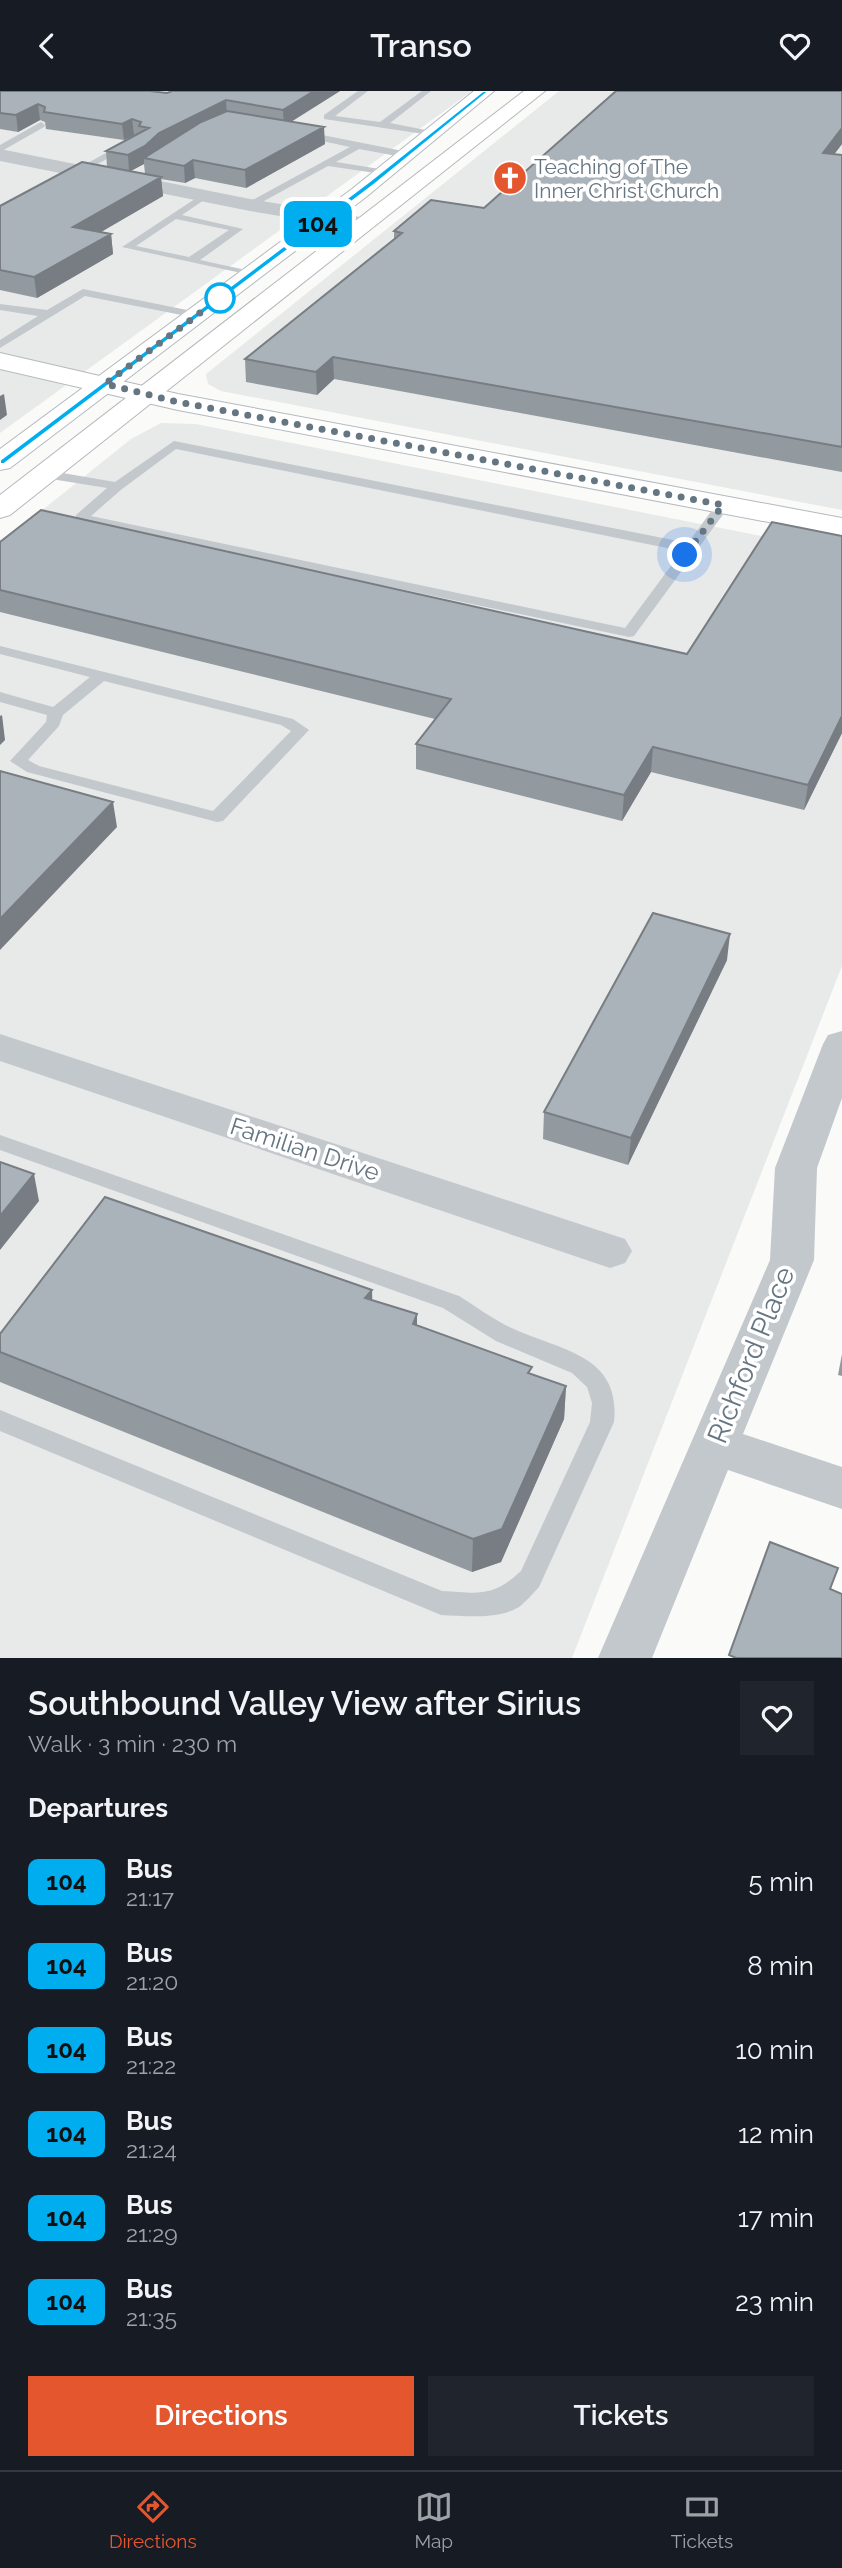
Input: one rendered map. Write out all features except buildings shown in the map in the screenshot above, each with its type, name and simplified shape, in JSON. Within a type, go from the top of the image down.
[{"type":"main road","points":[[0,462],[386,173],[485,91]]},
{"type":"main road","points":[[497,122],[490,112],[506,99],[503,91]]},
{"type":"main road","points":[[0,509],[536,91]]},
{"type":"main road","points":[[359,193],[399,198]]},
{"type":"main road","points":[[251,275],[291,281]]},
{"type":"main road","points":[[0,361],[146,395],[842,527]]},
{"type":"street","points":[[0,155],[71,174],[134,175],[204,196],[366,224]]},
{"type":"street","name":"Richford Place","points":[[625,1658],[792,1260],[796,1168],[842,1044]]},
{"type":"street","name":"Familian Drive","points":[[0,1047],[610,1251]]},
{"type":"street","points":[[715,1445],[842,1487]]},
{"type":"lane","points":[[364,91],[327,117],[437,132]]},
{"type":"lane","points":[[382,125],[427,91]]},
{"type":"lane","points":[[0,149],[41,125]]},
{"type":"lane","points":[[290,132],[408,155]]},
{"type":"lane","points":[[71,174],[136,140]]},
{"type":"lane","points":[[250,205],[356,147]]},
{"type":"lane","points":[[327,163],[386,173]]},
{"type":"lane","points":[[204,196],[127,247],[251,275]]},
{"type":"lane","points":[[174,216],[238,229],[191,261]]},
{"type":"lane","points":[[0,345],[83,292],[197,315]]},
{"type":"lane","points":[[0,307],[48,314]]},
{"type":"lane","points":[[690,548],[174,445],[117,486],[81,518],[629,633],[723,505]]},
{"type":"lane","points":[[45,474],[117,486]]},
{"type":"lane","points":[[0,650],[101,675],[286,722],[301,730],[217,817],[33,769],[18,761],[53,723],[56,713],[101,675]]},
{"type":"lane","points":[[0,697],[56,713]]},
{"type":"lane","points":[[0,1142],[451,1302],[504,1335],[580,1366],[597,1381],[604,1403],[602,1422],[530,1579],[510,1598],[477,1605],[441,1603],[0,1420]]},
{"type":"shaded area","points":[[0,91],[472,91],[0,433]]},
{"type":"shaded area","points":[[559,91],[842,91],[842,510],[221,391],[208,384],[206,374]]},
{"type":"shaded area","points":[[161,423],[196,424],[842,552],[842,966],[572,1658],[0,1658],[0,544],[131,439]]},
{"type":"bus line","name":"104","points":[[0,462],[373,183],[486,91]]},
{"type":"place","name":"Teaching of The Inner Christ Church","points":[[510,178]]},
{"type":"route","points":[[220,298],[105,384],[178,402],[723,505],[685,555]]}]
